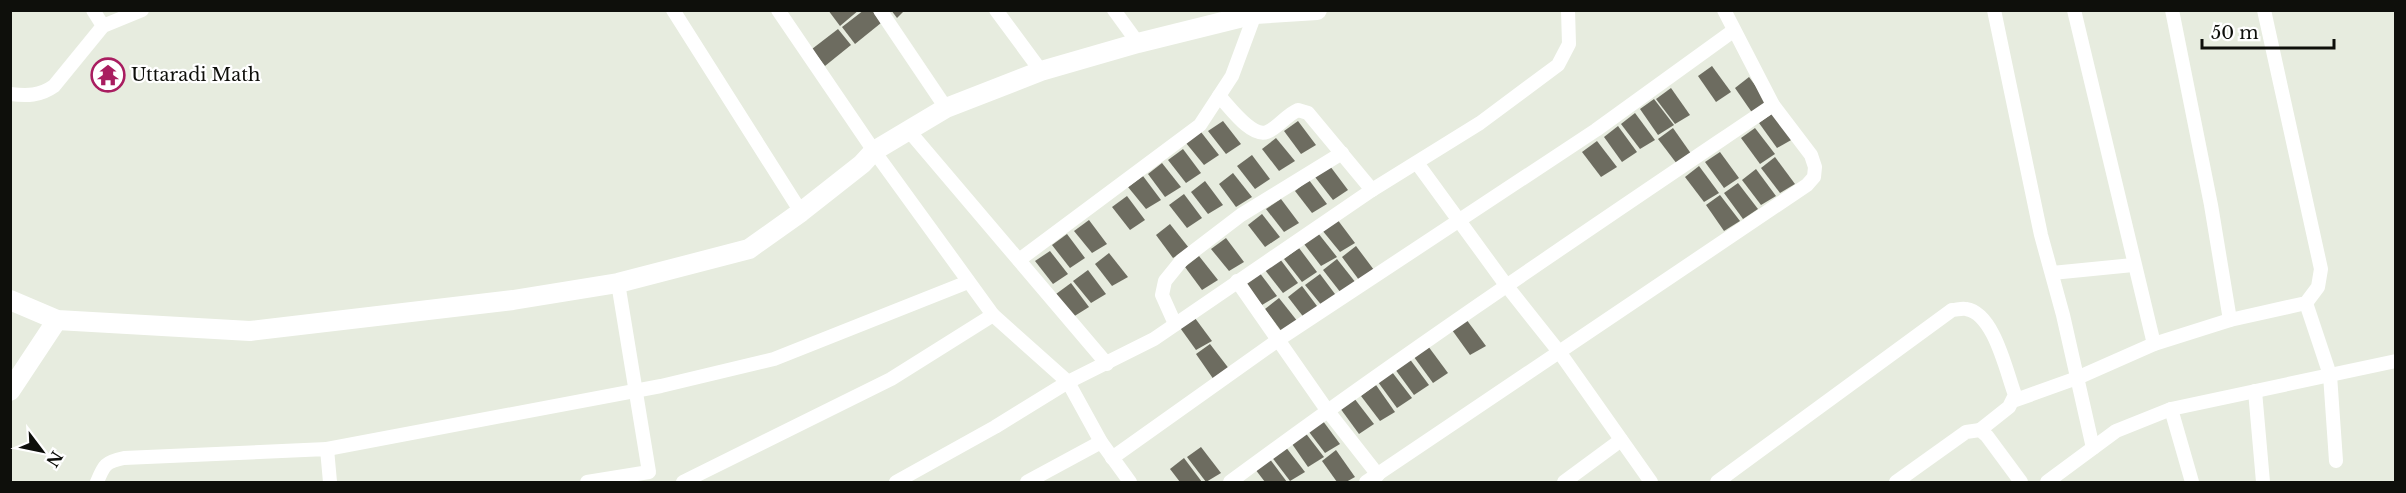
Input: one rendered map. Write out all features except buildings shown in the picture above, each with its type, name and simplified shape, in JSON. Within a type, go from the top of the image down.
[{"type":"main road","points":[[10,300],[57,320],[250,331],[513,300],[618,283],[749,249],[801,212],[862,164],[874,151],[946,108],[1041,70],[1255,14],[1317,10]]},
{"type":"main road","points":[[10,391],[57,320]]},
{"type":"street","points":[[93,10],[103,26]]},
{"type":"street","points":[[10,94],[38,95],[54,86],[103,26],[142,10]]},
{"type":"street","points":[[673,10],[801,212]]},
{"type":"street","points":[[778,10],[874,151],[993,315],[1068,382],[1101,442],[1130,483]]},
{"type":"street","points":[[880,10],[946,108]]},
{"type":"street","points":[[996,10],[1041,70]]},
{"type":"street","points":[[1114,10],[1138,43]]},
{"type":"street","points":[[896,483],[995,427],[1068,382],[1154,339],[1372,190],[1480,123],[1558,65],[1569,44],[1568,10]]},
{"type":"street","points":[[1366,483],[1807,185],[1814,177],[1815,167],[1811,155],[1773,105],[1724,10]]},
{"type":"street","points":[[1994,10],[2041,235],[2093,448]]},
{"type":"street","points":[[2074,10],[2133,265],[2154,344]]},
{"type":"street","points":[[2172,10],[2211,205],[2230,320]]},
{"type":"street","points":[[2013,401],[2077,378],[2154,344],[2230,320],[2306,303],[2318,287],[2321,269],[2264,10]]},
{"type":"street","points":[[1019,260],[1200,125],[1232,76],[1255,14]]},
{"type":"street","points":[[1112,458],[1278,340],[1596,130],[1733,31]]},
{"type":"street","points":[[1219,96],[1250,130],[1259,134],[1267,132],[1298,110],[1308,113],[1372,190]]},
{"type":"street","points":[[1230,483],[1327,410],[1506,285],[1773,105]]},
{"type":"street","points":[[909,130],[1107,364]]},
{"type":"street","points":[[1175,324],[1162,296],[1165,281],[1182,260],[1241,215],[1342,153]]},
{"type":"street","points":[[1417,163],[1506,285],[1560,353],[1651,483]]},
{"type":"street","points":[[2052,273],[2133,265]]},
{"type":"street","points":[[1236,281],[1327,410],[1378,475]]},
{"type":"street","points":[[97,483],[104,466],[111,461],[124,458],[327,449],[635,391],[774,359],[968,282]]},
{"type":"street","points":[[587,483],[650,477],[618,283]]},
{"type":"street","points":[[2306,303],[2330,375],[2336,461]]},
{"type":"street","points":[[1717,483],[1952,310],[1966,308],[1982,316],[1994,336],[2015,395],[2013,401],[2009,407],[1980,429],[1966,432],[1896,483]]},
{"type":"street","points":[[683,483],[891,379],[993,315]]},
{"type":"street","points":[[2047,483],[2116,431],[2171,409],[2396,361]]},
{"type":"street","points":[[2255,391],[2263,483]]},
{"type":"street","points":[[2171,409],[2192,483]]},
{"type":"street","points":[[1980,429],[1988,436],[2021,483]]},
{"type":"street","points":[[1564,483],[1621,440]]},
{"type":"street","points":[[1028,483],[1101,442]]},
{"type":"street","points":[[327,449],[330,483]]},
{"type":"place","name":"Uttaradi Math","points":[[108,75]]}]
